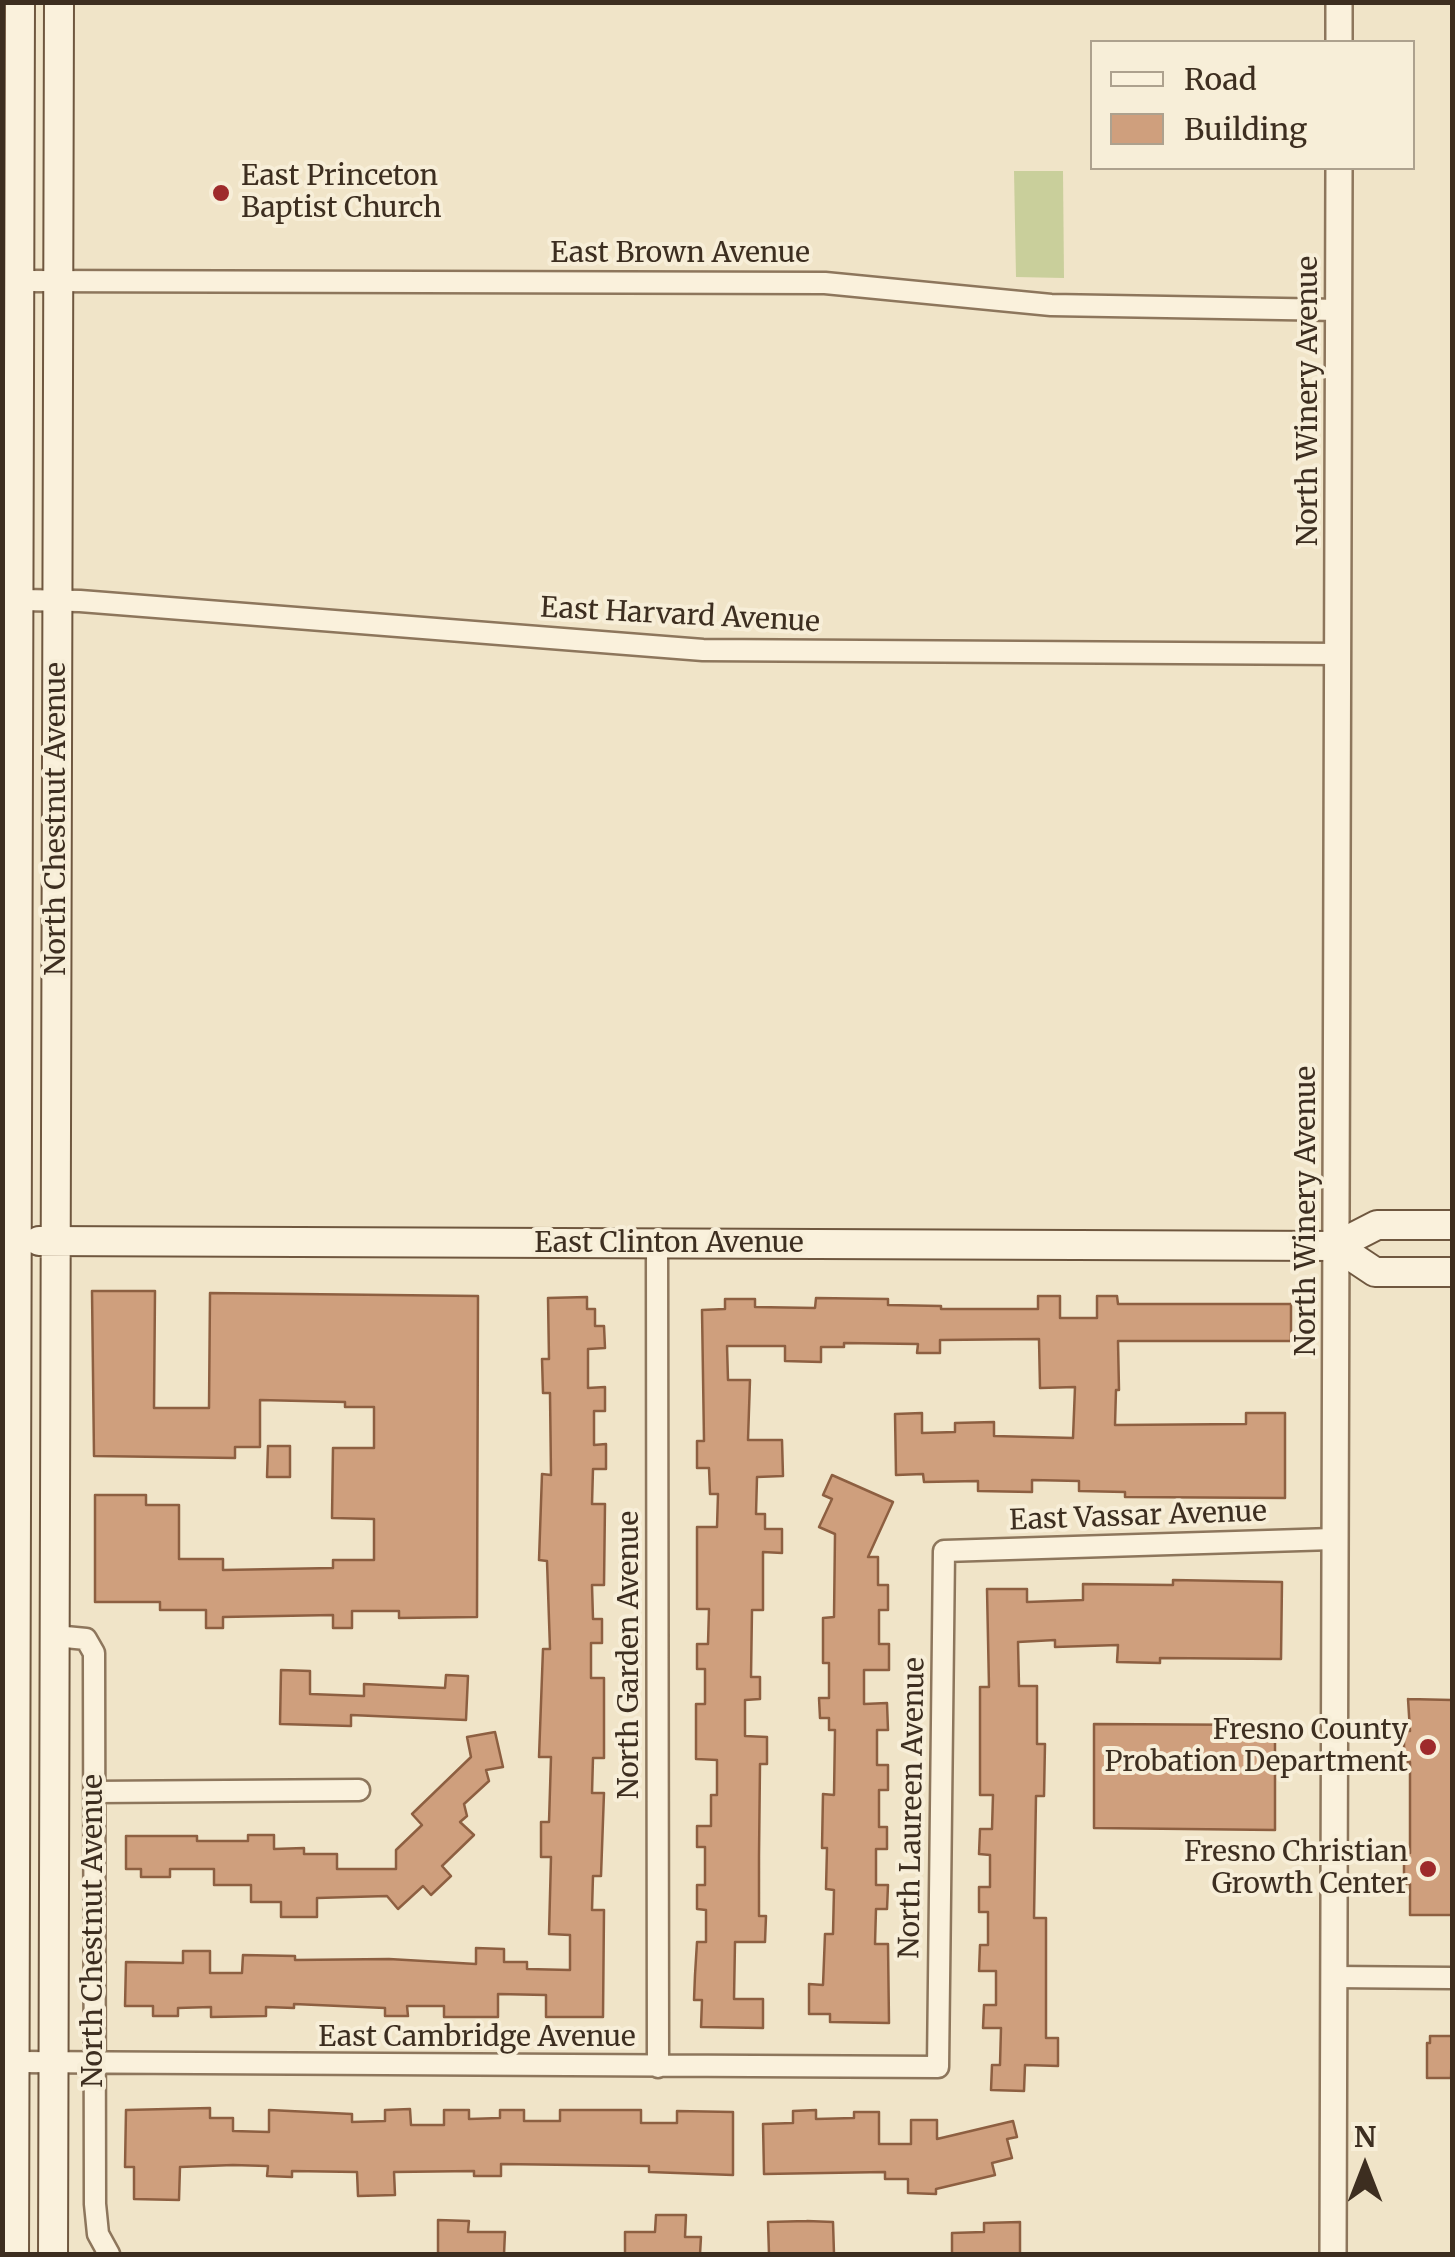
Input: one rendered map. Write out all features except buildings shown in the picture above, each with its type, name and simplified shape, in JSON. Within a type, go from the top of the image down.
[{"type":"main road","name":"North Chestnut Avenue","points":[[14,2254],[10,1241],[20,600],[20,2]]},
{"type":"main road","name":"North Chestnut Avenue","points":[[53,2254],[59,2]]},
{"type":"main road","points":[[1452,1225],[1377,1225],[1336,1246],[1375,1272],[1452,1272]]},
{"type":"main road","name":"East Clinton Avenue","points":[[10,1241],[1336,1246]]},
{"type":"street","points":[[1339,2],[1339,40]]},
{"type":"street","name":"North Winery Avenue","points":[[1333,2254],[1339,170]]},
{"type":"street","name":"East Brown Avenue","points":[[20,281],[825,283],[1051,305],[1339,310]]},
{"type":"street","name":"East Harvard Avenue","points":[[20,600],[703,650],[1339,654]]},
{"type":"street","name":"North Garden Avenue","points":[[658,1244],[658,2067]]},
{"type":"street","name":"East Vassar Avenue","points":[[944,1550],[1333,1538]]},
{"type":"street","name":"North Laureen Avenue","points":[[938,2067],[944,1550]]},
{"type":"street","name":"North Chestnut Avenue","points":[[55,1636],[78,1636],[92,1647],[96,2221],[102,2245],[110,2254]]},
{"type":"street","points":[[94,1792],[359,1790]]},
{"type":"street","points":[[1333,1977],[1452,1978]]},
{"type":"street","name":"East Cambridge Avenue","points":[[15,2062],[938,2067]]},
{"type":"green space","points":[[1014,171],[1063,171],[1064,278],[1016,277]]},
{"type":"place","name":"East Princeton Baptist Church","points":[[221,193]]},
{"type":"place","name":"Fresno County Probation Department","points":[[1428,1747]]},
{"type":"place","name":"Fresno Christian Growth Center","points":[[1428,1869]]}]
